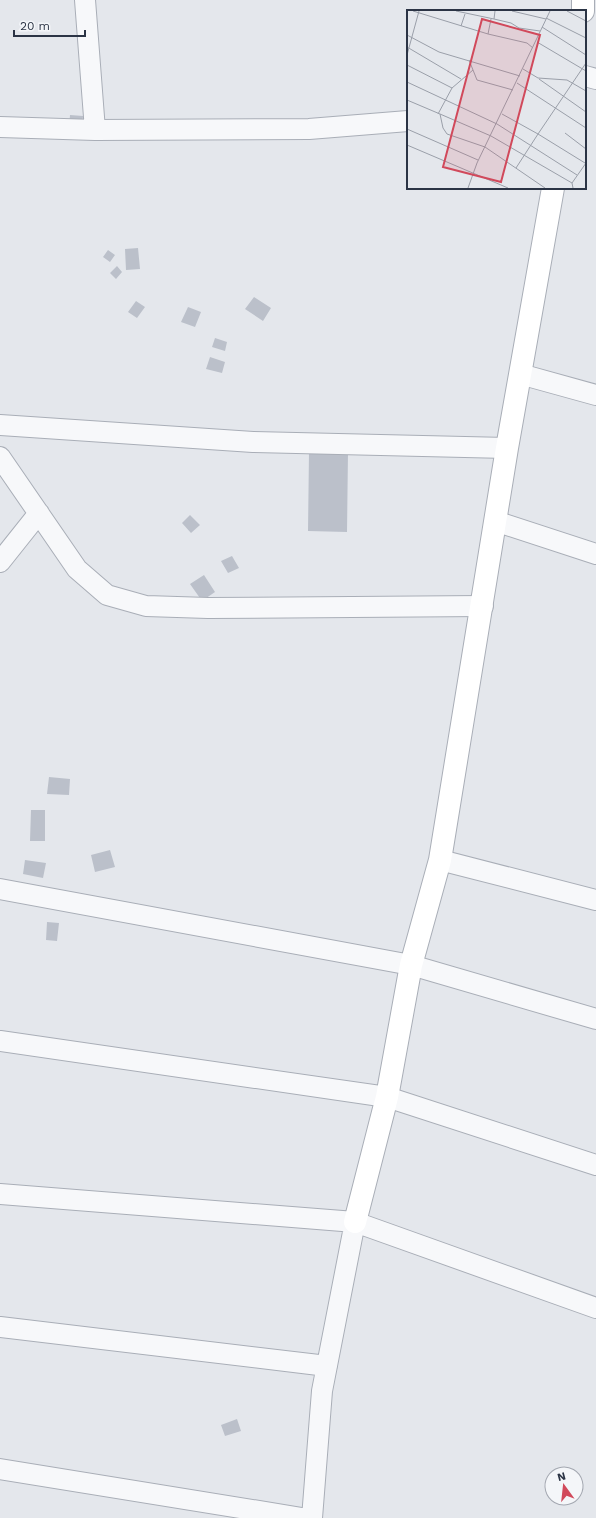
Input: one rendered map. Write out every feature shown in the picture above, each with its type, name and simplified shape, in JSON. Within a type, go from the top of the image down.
[{"type":"street","points":[[85,0],[95,130]]},
{"type":"street","points":[[586,76],[596,79]]},
{"type":"street","points":[[0,127],[95,130],[309,129],[407,121]]},
{"type":"street","points":[[312,1518],[322,1391],[355,1222],[387,1097],[411,965],[440,860],[507,448],[553,189]]},
{"type":"street","points":[[520,374],[596,395]]},
{"type":"street","points":[[0,425],[253,442],[507,448]]},
{"type":"street","points":[[0,457],[76,569],[107,595],[146,606],[208,608],[482,606]]},
{"type":"street","points":[[0,562],[39,513]]},
{"type":"street","points":[[496,521],[596,554]]},
{"type":"street","points":[[440,860],[596,900]]},
{"type":"street","points":[[0,889],[411,965],[596,1019]]},
{"type":"street","points":[[0,1041],[387,1097],[596,1165]]},
{"type":"street","points":[[0,1194],[355,1222],[596,1308]]},
{"type":"street","points":[[0,1327],[327,1366]]},
{"type":"street","points":[[0,1470],[302,1518]]},
{"type":"building","points":[[70,115],[83,116],[82,128],[69,127]]},
{"type":"building","points":[[138,248],[140,269],[126,270],[125,249]]},
{"type":"building","points":[[108,250],[115,255],[110,262],[103,257]]},
{"type":"building","points":[[117,266],[122,272],[116,279],[110,273]]},
{"type":"building","points":[[254,297],[271,308],[263,321],[245,309]]},
{"type":"building","points":[[136,301],[145,307],[137,318],[128,312]]},
{"type":"building","points":[[188,307],[201,312],[195,327],[181,322]]},
{"type":"building","points":[[215,338],[227,342],[225,351],[212,347]]},
{"type":"building","points":[[210,357],[225,362],[222,373],[206,369]]},
{"type":"building","points":[[309,452],[348,452],[347,532],[308,531]]},
{"type":"building","points":[[190,515],[200,525],[191,533],[182,523]]},
{"type":"building","points":[[232,556],[239,568],[228,573],[221,561]]},
{"type":"building","points":[[204,575],[215,592],[202,601],[190,584]]},
{"type":"building","points":[[49,777],[70,779],[69,795],[47,794]]},
{"type":"building","points":[[31,810],[45,810],[45,841],[30,841]]},
{"type":"building","points":[[110,850],[115,867],[95,872],[91,855]]},
{"type":"building","points":[[25,860],[46,863],[43,878],[23,874]]},
{"type":"building","points":[[47,922],[59,923],[57,941],[46,940]]},
{"type":"building","points":[[237,1419],[241,1431],[225,1436],[221,1425]]}]
